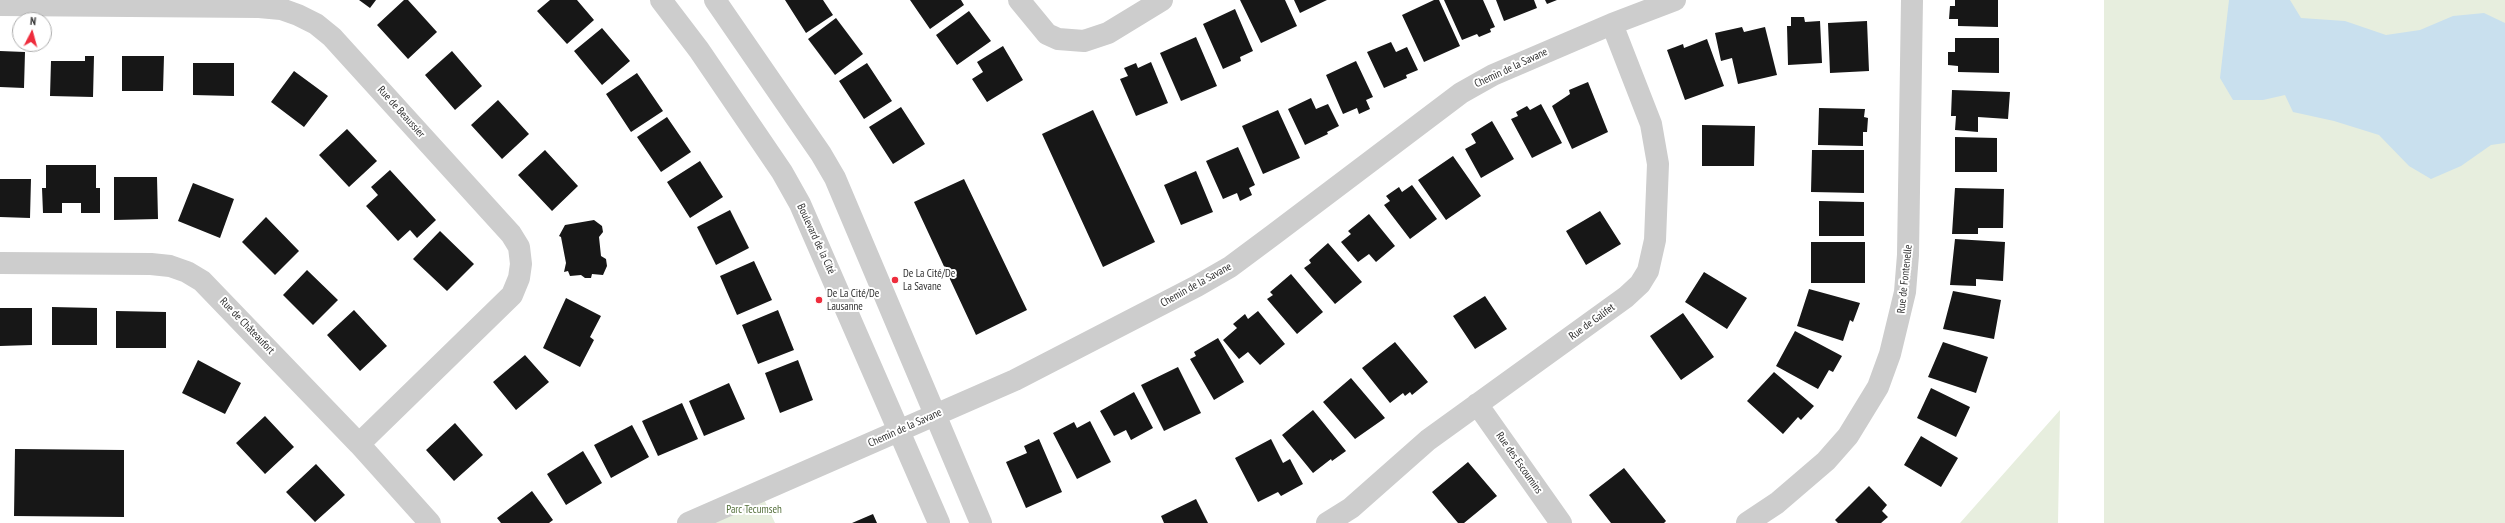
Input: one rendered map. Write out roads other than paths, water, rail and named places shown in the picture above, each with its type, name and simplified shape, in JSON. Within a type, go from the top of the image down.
[{"type":"street","name":"Boulevard de la Cité","points":[[661,0],[712,69],[782,172],[800,204],[939,523]]},
{"type":"street","points":[[715,0],[822,154],[835,178],[981,523]]},
{"type":"street","points":[[1019,0],[1028,14],[1046,34],[1058,39],[1084,41],[1108,33],[1162,0]]},
{"type":"street","name":"Chemin de la Savane","points":[[688,523],[1016,380],[1197,286],[1230,266],[1267,240],[1461,93],[1493,74],[1612,24],[1675,0]]},
{"type":"street","name":"Rue de Fontenelle","points":[[1747,523],[1777,503],[1826,461],[1848,436],[1878,387],[1890,354],[1905,292],[1908,255],[1912,0]]},
{"type":"street","name":"Rue de Beaussier","points":[[0,5],[259,7],[281,9],[298,14],[316,24],[332,37],[512,234],[519,247],[521,264],[519,278],[512,295],[359,444]]},
{"type":"street","name":"Rue de Galifet","points":[[1327,523],[1351,508],[1428,440],[1626,297],[1640,284],[1648,271],[1655,240],[1658,164],[1651,124],[1612,24]]},
{"type":"street","name":"Rue de Châteaufort","points":[[0,263],[151,264],[170,266],[186,272],[214,292],[359,444],[430,523]]},
{"type":"street","name":"Rue des Escoumins","points":[[1477,404],[1561,523]]},
{"type":"water","points":[[2229,0],[2290,0],[2301,18],[2345,21],[2386,35],[2420,30],[2453,16],[2484,13],[2505,23],[2505,143],[2491,145],[2461,166],[2431,179],[2409,166],[2379,135],[2334,121],[2293,112],[2285,95],[2263,100],[2233,100],[2220,78]]},
{"type":"place","name":"De La Cité/De La Savane","points":[[895,280]]},
{"type":"place","name":"De La Cité/De Lausanne","points":[[819,300]]},
{"type":"park label","name":"Parc Tecumseh","points":[[754,510]]}]
